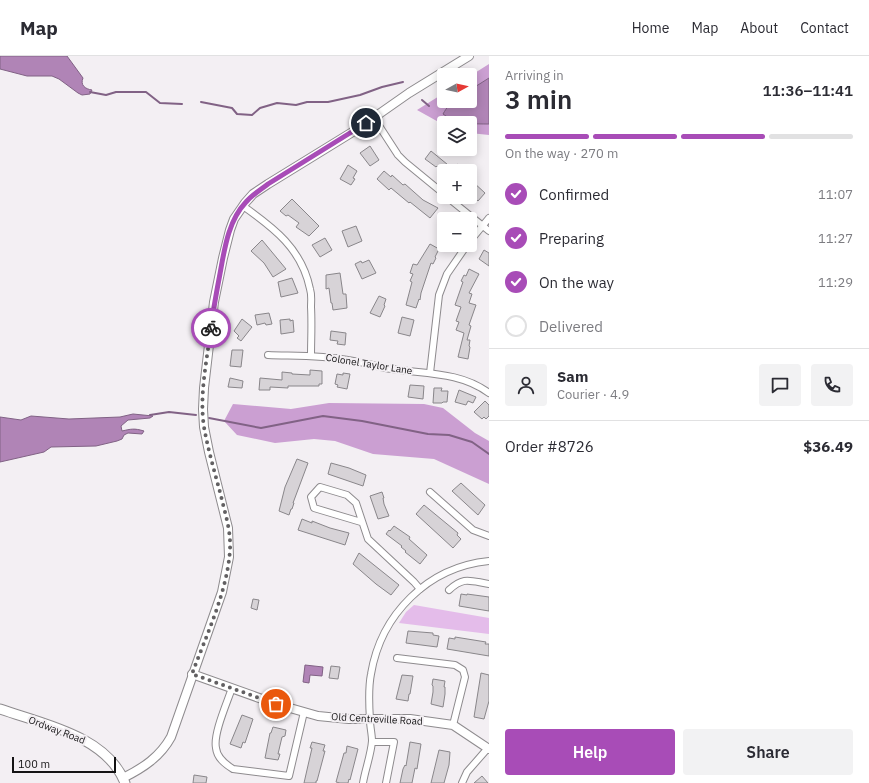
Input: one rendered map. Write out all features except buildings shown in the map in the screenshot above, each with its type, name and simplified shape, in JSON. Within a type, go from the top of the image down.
[{"type":"main road","name":"Ordway Road","points":[[0,709],[68,732],[85,740],[103,753],[113,763],[124,780]]},
{"type":"street","points":[[124,780],[152,760],[168,741],[174,729],[222,592],[229,557],[230,543],[228,528],[209,452],[202,409],[211,324],[223,258],[230,230],[243,206],[253,194],[469,56]]},
{"type":"street","points":[[374,118],[383,133],[402,158],[437,188]]},
{"type":"street","points":[[456,204],[489,231]]},
{"type":"street","points":[[243,206],[282,236],[294,250],[304,268],[311,290],[311,356]]},
{"type":"street","points":[[477,233],[489,218]]},
{"type":"street","points":[[430,373],[437,306],[441,290],[452,265],[462,252]]},
{"type":"street","name":"Colonel Taylor Lane","points":[[268,355],[311,356],[348,360],[391,369],[446,375],[469,381],[489,393]]},
{"type":"street","points":[[361,522],[314,508],[311,497],[320,486],[347,495],[356,503],[361,522],[368,539],[420,589]]},
{"type":"street","points":[[430,492],[473,530],[489,536]]},
{"type":"street","points":[[362,783],[372,742],[370,720],[371,676],[379,644],[387,627],[397,612],[420,589],[434,579],[457,568],[473,563],[489,561]]},
{"type":"street","points":[[449,590],[456,583],[465,580],[489,584]]},
{"type":"street","points":[[397,658],[455,665],[463,670],[465,677],[453,725]]},
{"type":"street","name":"Old Centreville Road","points":[[192,674],[276,704],[304,712],[336,718],[370,720],[410,719],[453,725],[489,749]]},
{"type":"street","points":[[232,688],[216,737],[216,748],[219,757],[225,764],[233,769],[288,776],[304,712]]},
{"type":"street","points":[[372,742],[394,742],[386,783]]},
{"type":"street","points":[[462,783],[467,772],[489,749]]},
{"type":"shaded area","points":[[0,56],[67,56],[83,78],[83,85],[87,89],[92,90],[90,94],[82,95],[59,79],[52,76],[27,76],[0,69]]},
{"type":"shaded area","points":[[489,64],[489,135],[477,134],[477,116],[437,116],[437,121],[417,110],[437,97],[437,108],[477,108],[477,72]]},
{"type":"shaded area","points":[[489,78],[489,124],[477,123],[477,116],[446,116],[443,114],[447,108],[477,108],[477,86]]},
{"type":"shaded area","points":[[329,403],[424,404],[443,408],[475,433],[489,441],[489,484],[434,459],[373,454],[335,441],[314,439],[275,443],[237,435],[224,421],[233,404],[291,409]]},
{"type":"shaded area","points":[[133,414],[153,416],[150,418],[128,420],[121,426],[122,431],[138,429],[144,431],[142,434],[128,433],[124,435],[122,439],[96,446],[51,447],[44,452],[0,462],[0,417],[21,420],[31,416],[69,419],[120,417]]},
{"type":"shaded area","points":[[414,605],[489,618],[489,634],[399,623],[406,612]]},
{"type":"shaded area","points":[[305,665],[323,667],[322,676],[310,675],[309,683],[303,682]]},
{"type":"waterway","points":[[201,102],[232,108],[237,114],[252,115],[260,108],[277,103],[296,105],[307,102],[328,102],[360,95],[382,87],[403,82]]},
{"type":"waterway","points":[[90,92],[106,95],[116,92],[146,92],[160,103],[182,104]]},
{"type":"waterway","points":[[422,100],[429,106]]},
{"type":"waterway","points":[[150,415],[169,412],[196,415]]},
{"type":"waterway","points":[[209,418],[261,428],[323,416],[362,421],[428,434],[449,435],[472,442],[489,454]]},
{"type":"way so far","points":[[211,328],[202,409],[209,452],[228,528],[230,548],[228,568],[222,592],[192,674],[276,704]]},
{"type":"route","points":[[211,328],[214,302],[230,230],[234,219],[245,203],[253,194],[268,184],[366,123]]}]
